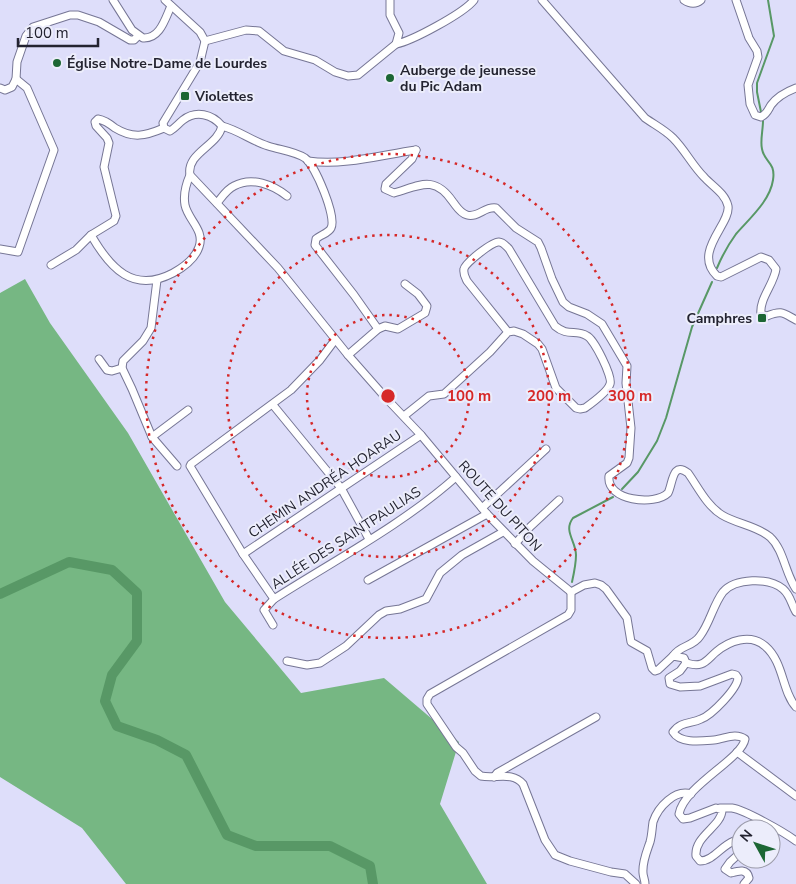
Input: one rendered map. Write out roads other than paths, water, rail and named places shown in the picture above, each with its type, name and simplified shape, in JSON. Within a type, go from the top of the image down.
[{"type":"street","points":[[113,0],[132,30],[138,36],[146,38],[155,34],[160,29],[168,3],[200,32],[205,41],[200,62],[163,123],[164,128]]},
{"type":"street","points":[[390,0],[390,15],[399,33],[396,44]]},
{"type":"street","points":[[205,41],[246,30],[260,31],[284,51],[315,60],[335,72],[348,76],[358,75],[396,44],[405,42],[422,33],[466,8],[474,0]]},
{"type":"street","points":[[542,0],[645,118],[674,138],[704,178],[722,195],[728,206],[728,212],[712,244],[710,267],[713,272],[717,276],[721,276],[760,257],[769,260],[776,269],[775,276],[760,308],[761,314],[767,316],[785,312],[796,320]]},
{"type":"street","points":[[684,0],[690,4],[695,4],[701,0]]},
{"type":"street","points":[[736,0],[749,38],[758,56],[748,85],[750,104],[755,115],[761,117],[766,114],[780,96],[796,88]]},
{"type":"street","points":[[0,88],[5,90],[12,87],[16,79],[17,62],[26,36],[33,28],[70,15],[78,15],[99,22],[130,40],[134,40],[138,36]]},
{"type":"street","points":[[0,249],[18,252],[54,150],[27,88],[16,79]]},
{"type":"street","points":[[51,265],[76,250],[91,235],[114,221],[116,216],[104,167],[108,143],[107,138],[96,126],[95,122],[98,119],[103,120],[125,134],[137,136],[164,128],[170,131],[189,116],[198,114],[214,118],[222,126],[267,146],[295,153],[308,161],[315,170],[329,204],[332,223],[330,230],[316,239],[315,245],[378,329]]},
{"type":"street","points":[[91,235],[109,262],[133,280],[146,282],[157,280],[186,265],[199,247],[201,238],[200,232],[184,203],[190,168],[194,160],[217,137],[222,126]]},
{"type":"street","points":[[308,161],[322,163],[339,162],[416,150],[412,159],[386,184],[385,189],[394,193],[418,184],[436,186],[448,195],[459,210],[468,216],[477,215],[491,207],[496,208],[516,228],[533,238],[540,245],[552,279],[563,302],[602,324],[628,368],[626,383],[631,428],[630,452],[628,461],[609,476],[608,480],[613,490],[627,498],[638,500],[658,499],[668,493],[674,473],[684,470],[715,510],[734,521],[765,533],[775,542],[788,576],[796,589]]},
{"type":"street","name":"ROUTE DU PITON","points":[[190,175],[278,268],[335,340],[421,435],[503,532],[549,576],[571,592]]},
{"type":"street","points":[[217,203],[236,185],[254,182],[272,186],[287,196]]},
{"type":"street","points":[[404,416],[430,396],[444,394],[490,352],[508,332],[514,331],[523,334],[540,346],[556,388],[576,408],[585,408],[610,386],[611,378],[593,342],[586,335],[564,332],[555,326],[509,249],[500,242],[497,242],[490,245],[470,261],[465,267],[464,273],[468,281],[508,332]]},
{"type":"street","points":[[157,280],[151,328],[143,341],[123,361],[122,368],[152,437],[177,466]]},
{"type":"street","points":[[348,355],[378,329],[385,326],[398,329],[425,313],[427,306],[418,294],[405,284]]},
{"type":"street","points":[[274,598],[243,554],[190,466],[292,390],[320,360],[335,340]]},
{"type":"street","points":[[99,359],[108,370],[112,371],[122,368]]},
{"type":"street","points":[[273,405],[341,488],[369,539]]},
{"type":"street","points":[[152,437],[188,410]]},
{"type":"street","name":"CHEMIN ANDRÉA HOARAU","points":[[243,554],[421,435]]},
{"type":"street","points":[[482,508],[546,449]]},
{"type":"street","name":"ALLÉE DES SAINTPAULIAS","points":[[273,625],[264,610],[274,598],[436,495],[456,477]]},
{"type":"street","points":[[515,544],[559,500]]},
{"type":"street","points":[[368,580],[487,514]]},
{"type":"street","points":[[287,662],[307,665],[320,663],[332,656],[346,646],[379,615],[386,611],[400,609],[426,599],[440,573],[462,555],[503,532]]},
{"type":"street","points":[[636,884],[625,874],[570,861],[555,855],[545,840],[523,784],[518,778],[511,776],[481,776],[475,771],[456,747],[428,704],[427,698],[430,694],[568,614],[571,610],[571,592],[590,583],[601,585],[606,589],[627,618],[631,642],[647,651],[652,668],[655,671],[680,648],[695,642],[705,628],[718,599],[728,587],[746,581],[764,581],[777,585],[790,597],[796,612]]},
{"type":"street","points":[[686,663],[701,664],[733,642],[745,639],[756,640],[765,646],[774,658],[783,674],[792,702],[796,707]]},
{"type":"street","points":[[673,656],[684,658],[686,663]]},
{"type":"street","points":[[686,663],[680,672],[673,674],[669,678],[670,684],[700,686],[732,674],[738,678],[738,684],[707,716],[677,727],[673,732],[676,737],[681,740],[714,740],[731,736],[743,737],[745,742],[737,752],[709,775],[691,794],[680,807],[679,814],[683,819],[690,818],[709,809],[732,808],[779,830],[796,841]]},
{"type":"street","points":[[493,777],[596,717]]},
{"type":"street","points":[[737,752],[796,796]]},
{"type":"street","points":[[646,884],[643,873],[644,858],[651,839],[654,821],[664,804],[678,794],[686,792],[691,794]]},
{"type":"street","points":[[720,808],[722,815],[696,848],[697,859],[709,860],[721,848],[731,843]]},
{"type":"street","points":[[731,861],[725,869],[731,873],[742,870],[746,872],[749,878],[744,884]]},
{"type":"waterway","points":[[761,112],[757,83],[774,36],[768,0]]},
{"type":"waterway","points":[[717,268],[733,238],[758,209],[771,188],[773,169],[765,157],[761,146],[763,121]]},
{"type":"waterway","points":[[622,489],[638,472],[657,441],[666,418],[692,327],[712,282]]},
{"type":"waterway","points":[[572,582],[576,555],[569,527],[570,523],[573,518],[613,497]]},
{"type":"waterway","points":[[0,594],[69,562],[112,570],[137,593],[137,641],[112,675],[105,701],[117,726],[157,740],[186,755],[227,835],[256,846],[330,846],[370,866],[373,884]]},
{"type":"place","name":"Église Notre-Dame de Lourdes","points":[[57,63]]},
{"type":"place","name":"Auberge de jeunesse du Pic Adam","points":[[390,78]]},
{"type":"place","name":"Violettes","points":[[185,96]]},
{"type":"place","name":"Camphres","points":[[762,318]]}]
